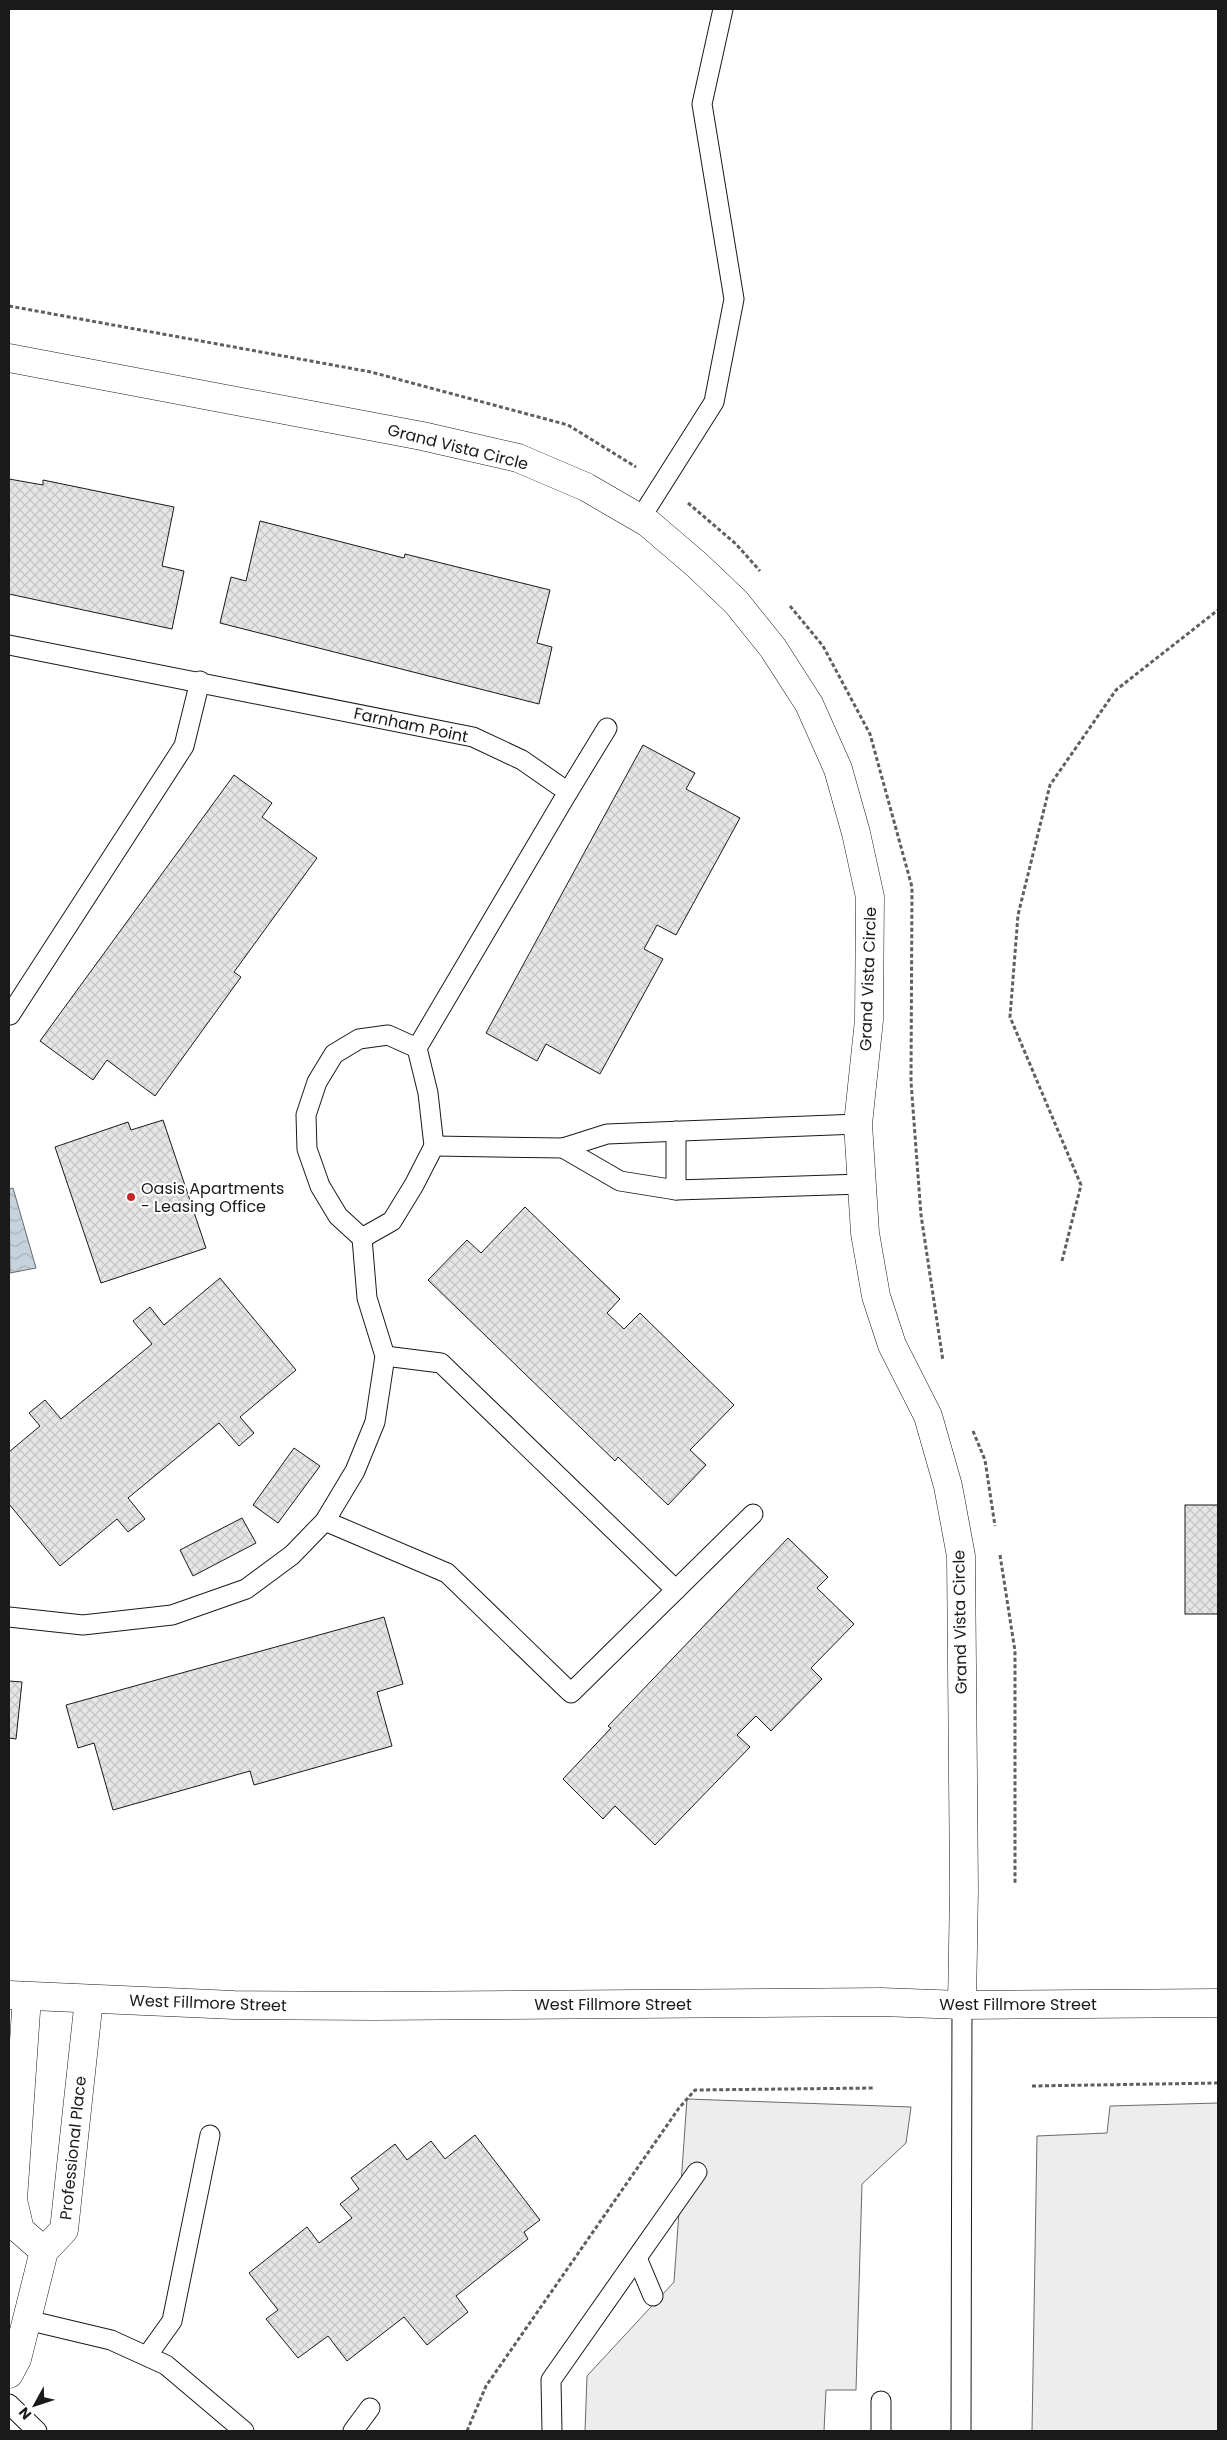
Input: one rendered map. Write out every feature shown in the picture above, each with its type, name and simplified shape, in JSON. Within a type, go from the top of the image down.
[{"type":"street","name":"Grand Vista Circle","points":[[9,358],[422,436],[518,458],[586,487],[640,519],[696,564],[729,596],[773,648],[809,704],[838,770],[856,833],[870,897],[869,1020],[858,1124],[864,1232],[876,1296],[892,1345],[928,1416],[948,1486],[961,1556],[964,1889],[962,2005]]},
{"type":"street","name":"West Fillmore Street","points":[[18,1996],[234,2005],[364,2006],[871,2002],[962,2005],[1218,2003]]},
{"type":"street","points":[[18,1996],[13,2200],[20,2230],[44,2251]]},
{"type":"street","name":"Professional Place","points":[[9,2374],[17,2358],[44,2251],[64,2230],[89,1999]]},
{"type":"lane","points":[[640,519],[714,402],[734,299],[702,104],[724,9]]},
{"type":"lane","name":"Farnham Point","points":[[9,645],[200,681],[474,737],[522,760],[568,792]]},
{"type":"lane","points":[[10,1015],[184,746],[200,681]]},
{"type":"lane","points":[[362,1238],[392,1221],[414,1185],[434,1146],[428,1094],[417,1048],[607,728]]},
{"type":"lane","points":[[9,1617],[83,1625],[172,1615],[246,1589],[292,1555],[325,1521],[355,1471],[375,1422],[385,1356],[367,1298],[362,1238],[338,1216],[320,1186],[307,1149],[306,1115],[317,1082],[334,1054],[359,1039],[388,1035],[417,1048]]},
{"type":"lane","points":[[434,1146],[563,1148],[607,1134],[858,1124]]},
{"type":"lane","points":[[676,1131],[676,1190]]},
{"type":"lane","points":[[563,1148],[620,1181],[676,1190],[862,1184]]},
{"type":"lane","points":[[385,1356],[441,1363],[676,1590]]},
{"type":"lane","points":[[325,1521],[447,1573],[571,1693],[753,1514]]},
{"type":"lane","points":[[961,2431],[962,2005]]},
{"type":"lane","points":[[147,2356],[172,2321],[210,2136]]},
{"type":"lane","points":[[552,2431],[551,2380],[697,2172]]},
{"type":"lane","points":[[636,2258],[652,2296]]},
{"type":"lane","points":[[27,2320],[111,2340],[166,2365],[244,2431]]},
{"type":"lane","points":[[881,2431],[882,2401]]},
{"type":"lane","points":[[9,2404],[37,2431]]},
{"type":"lane","points":[[352,2431],[370,2408]]},
{"type":"path","points":[[9,306],[390,377],[568,425],[663,483],[736,544],[761,573]]},
{"type":"path","points":[[786,602],[823,646],[870,734],[912,887],[912,1082],[921,1215],[944,1364]]},
{"type":"path","points":[[1062,1261],[1080,1185],[1010,1017],[1018,915],[1050,785],[1116,690],[1218,610]]},
{"type":"path","points":[[969,1422],[985,1460],[995,1527]]},
{"type":"path","points":[[998,1546],[1015,1651],[1015,1883]]},
{"type":"path","points":[[1032,2086],[1218,2082]]},
{"type":"path","points":[[466,2431],[486,2386],[679,2108],[695,2090],[875,2088]]},
{"type":"shaded area","points":[[687,2099],[911,2107],[906,2143],[862,2184],[856,2390],[826,2390],[824,2431],[585,2431],[587,2376],[674,2282]]},
{"type":"shaded area","points":[[1218,2103],[1218,2431],[1032,2431],[1037,2136],[1107,2133],[1110,2106]]},
{"type":"water","points":[[13,1188],[36,1268],[10,1273],[9,1189]]},
{"type":"building","points":[[9,479],[43,485],[43,480],[174,507],[162,566],[184,571],[172,629],[9,594]]},
{"type":"building","points":[[260,521],[404,558],[405,554],[550,590],[537,643],[552,647],[539,704],[220,623],[231,577],[246,581]]},
{"type":"building","points":[[643,745],[695,773],[686,789],[740,818],[676,935],[657,925],[644,949],[663,959],[600,1074],[546,1044],[537,1061],[486,1033]]},
{"type":"building","points":[[234,775],[272,803],[262,817],[317,858],[234,972],[241,977],[155,1096],[107,1060],[93,1080],[40,1041]]},
{"type":"building","name":"Oasis Apartments - Leasing Office","points":[[163,1120],[206,1248],[101,1283],[55,1147],[128,1122],[131,1130]]},
{"type":"building","points":[[525,1207],[620,1299],[607,1313],[624,1329],[640,1313],[734,1405],[690,1450],[706,1465],[668,1505],[618,1457],[615,1461],[428,1280],[467,1240],[481,1253]]},
{"type":"building","points":[[220,1278],[296,1370],[240,1417],[254,1433],[239,1446],[219,1423],[128,1498],[145,1519],[128,1532],[117,1519],[60,1566],[9,1504],[9,1452],[40,1426],[29,1413],[45,1400],[61,1419],[152,1344],[133,1321],[150,1307],[164,1325]]},
{"type":"building","points":[[294,1448],[320,1466],[278,1523],[253,1505]]},
{"type":"building","points":[[1185,1505],[1218,1505],[1218,1614],[1185,1614]]},
{"type":"building","points":[[242,1518],[256,1543],[193,1576],[180,1550]]},
{"type":"building","points":[[788,1538],[828,1577],[817,1588],[854,1624],[811,1668],[822,1679],[771,1731],[756,1716],[737,1735],[750,1747],[655,1845],[615,1806],[603,1819],[563,1779],[611,1728],[608,1726]]},
{"type":"building","points":[[384,1617],[403,1684],[377,1692],[392,1746],[254,1785],[250,1771],[113,1810],[94,1743],[78,1748],[66,1705]]},
{"type":"building","points":[[9,1681],[22,1682],[16,1739],[9,1738]]},
{"type":"building","points":[[475,2135],[540,2220],[524,2232],[528,2239],[456,2296],[468,2312],[427,2345],[404,2317],[347,2361],[328,2336],[298,2358],[266,2319],[278,2310],[249,2273],[307,2227],[319,2243],[352,2218],[340,2204],[359,2189],[351,2178],[395,2144],[407,2160],[431,2141],[445,2159]]},
{"type":"place","name":"Oasis Apartments - Leasing Office","points":[[131,1197]]}]
